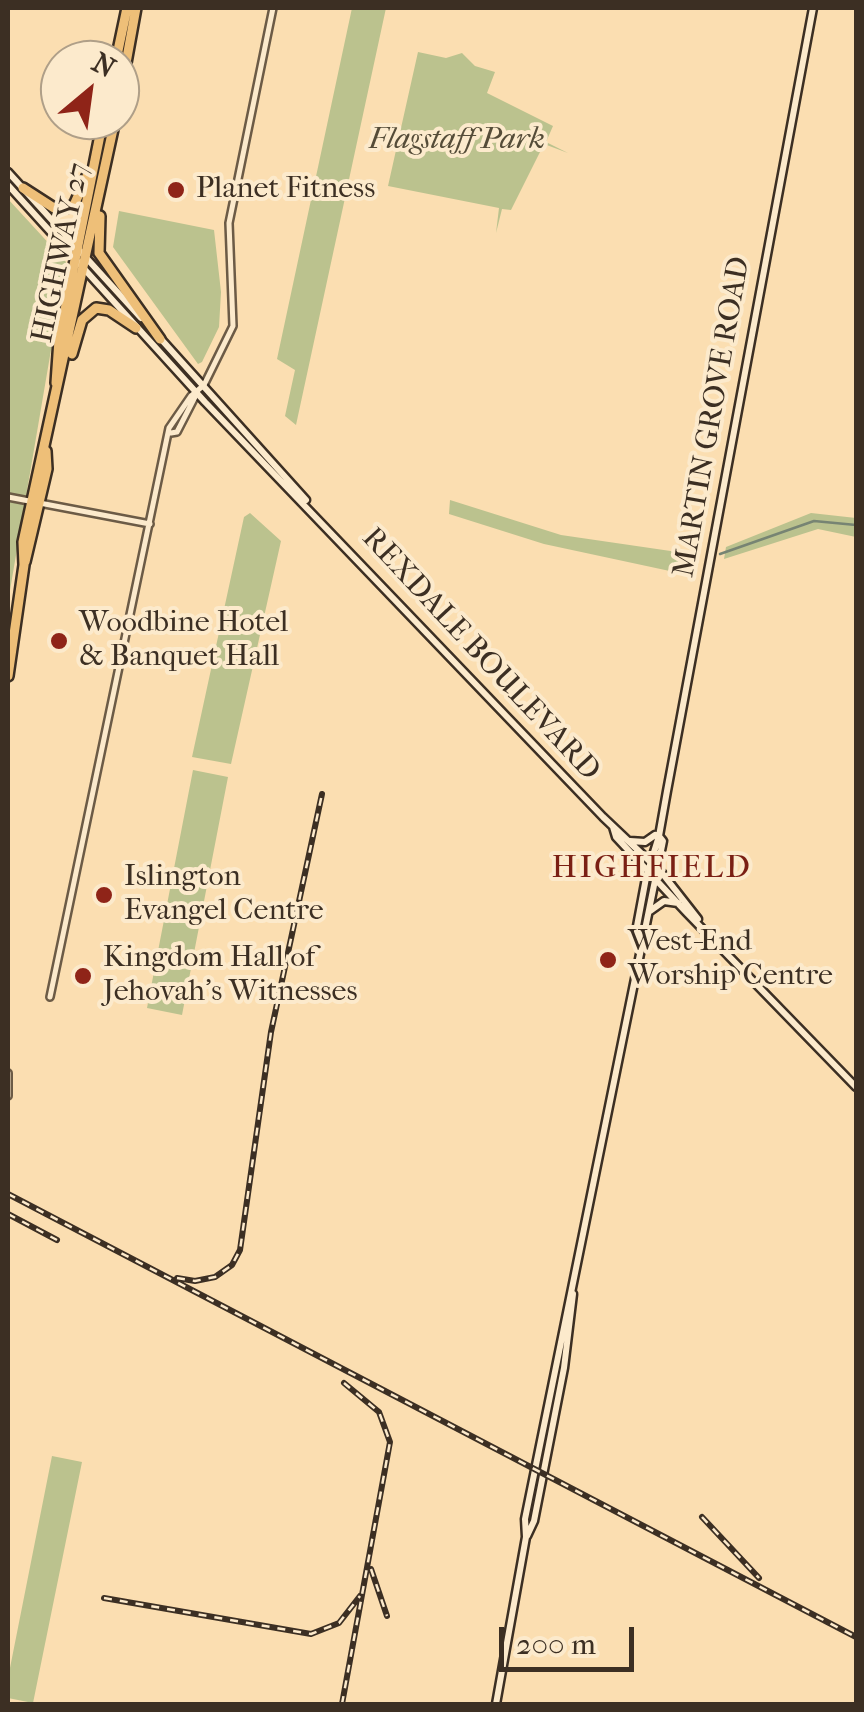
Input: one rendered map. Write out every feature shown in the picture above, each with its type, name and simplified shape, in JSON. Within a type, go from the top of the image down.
[{"type":"main road","points":[[120,40],[127,8]]},
{"type":"main road","points":[[130,40],[136,8]]},
{"type":"main road","name":"MARTIN GROVE ROAD","points":[[640,935],[638,926],[648,870],[659,833],[813,8]]},
{"type":"main road","name":"HIGHWAY 27","points":[[55,395],[81,261],[99,140]]},
{"type":"main road","name":"HIGHWAY 27","points":[[8,676],[24,565],[23,542],[36,502],[55,395],[58,340],[102,188],[111,140]]},
{"type":"main road","points":[[23,188],[54,208],[66,208],[74,204],[93,165]]},
{"type":"main road","name":"REXDALE BOULEVARD","points":[[8,172],[136,328],[196,393],[612,827],[678,903],[698,919]]},
{"type":"main road","name":"REXDALE BOULEVARD","points":[[8,185],[204,385],[315,513]]},
{"type":"main road","points":[[102,188],[99,253],[160,338]]},
{"type":"main road","points":[[60,379],[87,313],[106,308],[136,328]]},
{"type":"main road","name":"REXDALE BOULEVARD","points":[[612,827],[650,860],[698,919],[856,1087]]},
{"type":"main road","points":[[630,841],[645,842],[659,833]]},
{"type":"main road","name":"MARTIN GROVE ROAD","points":[[496,1704],[526,1537],[534,1521],[575,1307],[573,1292],[640,935],[649,912],[662,841],[659,833]]},
{"type":"main road","points":[[649,912],[664,901],[678,903]]},
{"type":"street","points":[[50,997],[175,418],[204,385],[233,326],[228,223],[273,8]]},
{"type":"street","points":[[8,497],[150,524]]},
{"type":"street","points":[[8,1072],[8,1096]]},
{"type":"green space","points":[[352,8],[386,8],[296,425],[285,416],[295,370],[277,359]]},
{"type":"green space","name":"Flagstaff Park","points":[[418,52],[446,58],[462,53],[475,66],[495,72],[487,93],[553,126],[546,142],[568,153],[544,144],[511,210],[502,209],[496,233],[499,208],[388,186]]},
{"type":"green space","points":[[8,199],[66,262],[8,602]]},
{"type":"green space","points":[[119,211],[214,230],[221,292],[219,327],[202,362],[198,364],[113,247]]},
{"type":"green space","points":[[450,500],[561,535],[698,555],[693,576],[544,544],[449,514]]},
{"type":"green space","points":[[250,513],[281,541],[231,764],[192,757],[244,517]]},
{"type":"green space","points":[[811,513],[856,518],[856,537],[818,529],[724,559],[726,547]]},
{"type":"green space","points":[[193,770],[228,777],[182,1015],[147,1008]]},
{"type":"green space","points":[[52,1456],[82,1462],[33,1703],[8,1698],[8,1678]]},
{"type":"waterway","points":[[720,554],[814,521],[856,525]]},
{"type":"railway","points":[[177,1278],[195,1281],[215,1277],[232,1265],[240,1250],[271,1032],[322,794]]},
{"type":"railway","points":[[8,1194],[856,1637]]},
{"type":"railway","points":[[8,1214],[57,1240]]},
{"type":"railway","points":[[342,1704],[390,1442],[379,1412],[344,1383]]},
{"type":"railway","points":[[702,1517],[759,1578]]},
{"type":"railway","points":[[371,1569],[387,1616]]},
{"type":"railway","points":[[104,1598],[311,1634],[339,1623],[360,1596]]},
{"type":"place","name":"Planet Fitness","points":[[176,190]]},
{"type":"place","name":"Woodbine Hotel & Banquet Hall","points":[[59,641]]},
{"type":"place","name":"Islington Evangel Centre","points":[[104,895]]},
{"type":"place","name":"West-End Worship Centre","points":[[608,960]]},
{"type":"place","name":"Kingdom Hall of Jehovah's Witnesses","points":[[83,976]]},
{"type":"district","name":"HIGHFIELD","points":[[652,869]]}]
